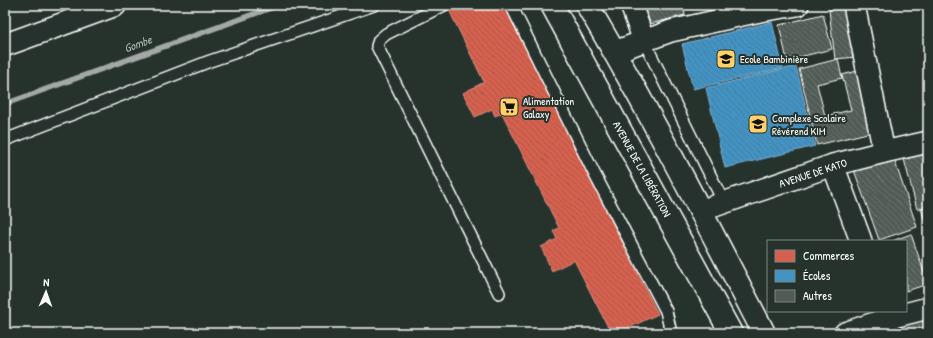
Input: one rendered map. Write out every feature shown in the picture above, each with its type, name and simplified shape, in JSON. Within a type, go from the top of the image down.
[{"type":"main road","points":[[5,45],[115,5]]},
{"type":"main road","name":"AVENUE DE LA LIBÉRATION","points":[[552,5],[731,333]]},
{"type":"main road","points":[[587,5],[700,211],[764,333]]},
{"type":"street","points":[[631,5],[644,41]]},
{"type":"street","points":[[614,52],[671,31],[760,11],[798,5]]},
{"type":"street","points":[[854,5],[884,152]]},
{"type":"street","name":"AVENUE DE KATO","points":[[700,211],[833,165],[928,142]]},
{"type":"street","points":[[833,165],[861,240]]},
{"type":"street","points":[[845,333],[928,308]]},
{"type":"lane","points":[[5,140],[210,60],[374,5]]},
{"type":"lane","points":[[444,5],[386,34],[379,40],[377,46],[499,293]]},
{"type":"lane","points":[[511,5],[594,172],[666,311],[671,333]]},
{"type":"lane","points":[[644,41],[724,203]]},
{"type":"building: Commerces","points":[[460,5],[504,5],[658,314],[618,333],[611,333],[574,260],[552,271],[541,247],[557,239],[553,231],[559,228],[502,113],[495,116],[492,109],[475,117],[463,93],[484,82],[449,10]]},
{"type":"building: Écoles","points":[[772,22],[783,68],[693,89],[682,44]]},
{"type":"building: Écoles","points":[[796,66],[815,146],[725,168],[706,88]]},
{"type":"building: Autres","points":[[645,5],[683,5],[685,15],[650,24]]},
{"type":"building: Autres","points":[[851,8],[857,57],[835,59],[829,10]]},
{"type":"building: Autres","points":[[823,14],[832,49],[787,60],[779,25]]},
{"type":"building: Autres","points":[[838,59],[842,78],[817,84],[825,116],[851,110],[842,75],[861,70],[876,131],[817,145],[799,69]]},
{"type":"building: Autres","points":[[928,153],[928,206],[917,209],[904,159]]},
{"type":"building: Autres","points":[[893,156],[917,227],[879,240],[854,170]]},
{"type":"building: Autres","points":[[928,206],[928,230],[927,230],[921,208]]},
{"type":"building: Autres","points":[[911,234],[928,284],[907,291],[907,240],[895,240]]},
{"type":"building: Autres","points":[[928,313],[928,333],[903,333],[900,321]]},
{"type":"waterway","name":"Gombe","points":[[5,104],[279,5]]},
{"type":"place","name":"Ecole Bambinière","points":[[726,59]]},
{"type":"place","name":"Alimentation Galaxy","points":[[509,107]]},
{"type":"place","name":"Complexe Scolaire Révérend KIM","points":[[758,124]]}]
